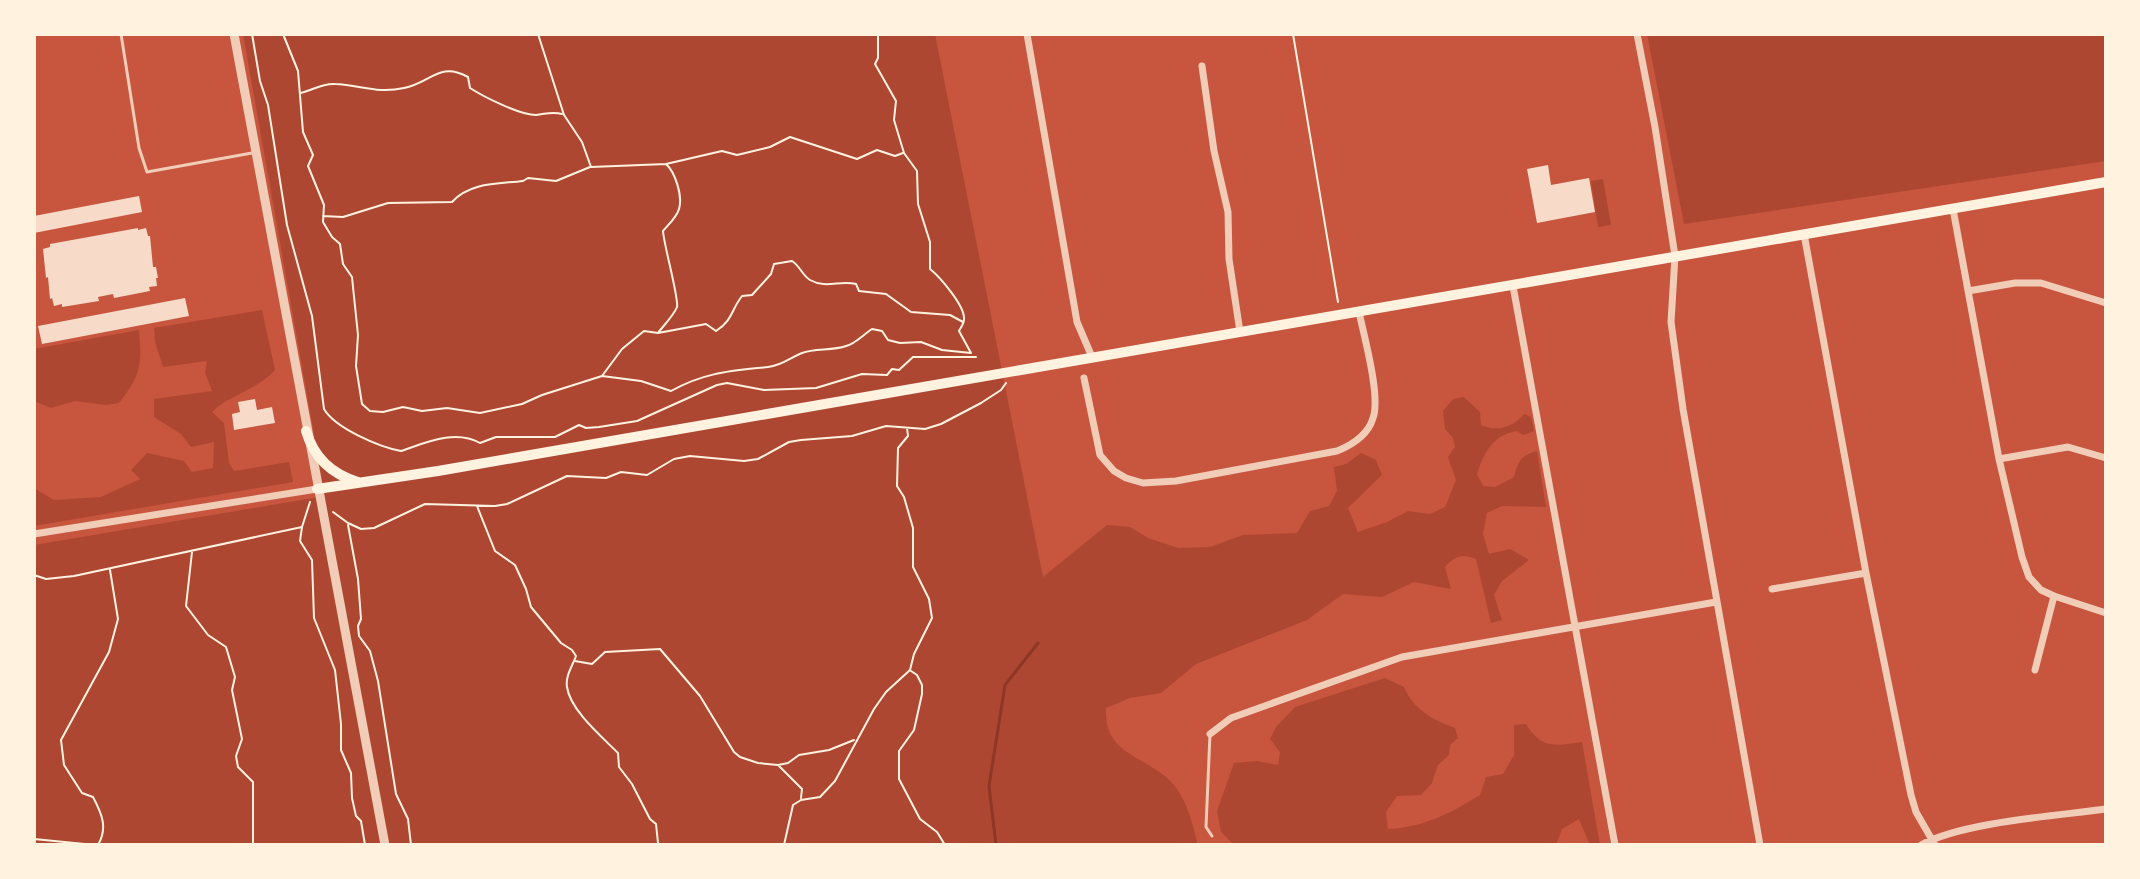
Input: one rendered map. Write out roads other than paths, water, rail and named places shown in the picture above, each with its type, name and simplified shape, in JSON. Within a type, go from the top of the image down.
[{"type":"main road","points":[[317,489],[2106,182]]},
{"type":"main road","points":[[306,431],[321,461],[339,475],[360,483]]},
{"type":"street","points":[[234,34],[385,845]]},
{"type":"street","points":[[1027,34],[1077,322],[1092,357]]},
{"type":"street","points":[[1637,34],[1675,256],[1671,322],[1716,602],[1760,845]]},
{"type":"street","points":[[1202,66],[1214,151],[1228,212],[1229,259],[1240,332]]},
{"type":"street","points":[[1953,209],[1999,459],[2029,577],[2041,590],[2106,613]]},
{"type":"street","points":[[1804,234],[1866,573],[1911,795],[1916,812],[1934,842]]},
{"type":"street","points":[[1968,291],[2015,283],[2041,283],[2106,303]]},
{"type":"street","points":[[1513,286],[1615,845]]},
{"type":"street","points":[[1084,378],[1100,455],[1114,471],[1143,483],[1176,481],[1337,451],[1357,441],[1374,417],[1374,392],[1359,312]]},
{"type":"street","points":[[1999,459],[2068,447],[2106,458]]},
{"type":"street","points":[[34,534],[317,489]]},
{"type":"street","points":[[1772,589],[1866,573]]},
{"type":"street","points":[[2035,670],[2054,596]]},
{"type":"street","points":[[1210,734],[1231,718],[1402,657],[1716,602]]},
{"type":"street","points":[[1921,845],[1981,827],[2106,809]]},
{"type":"lane","points":[[121,34],[139,148],[147,172],[256,152]]},
{"type":"lane","points":[[1210,734],[1206,827],[1212,836]]},
{"type":"waterway","points":[[996,845],[989,786],[1005,685],[1038,643]]}]
